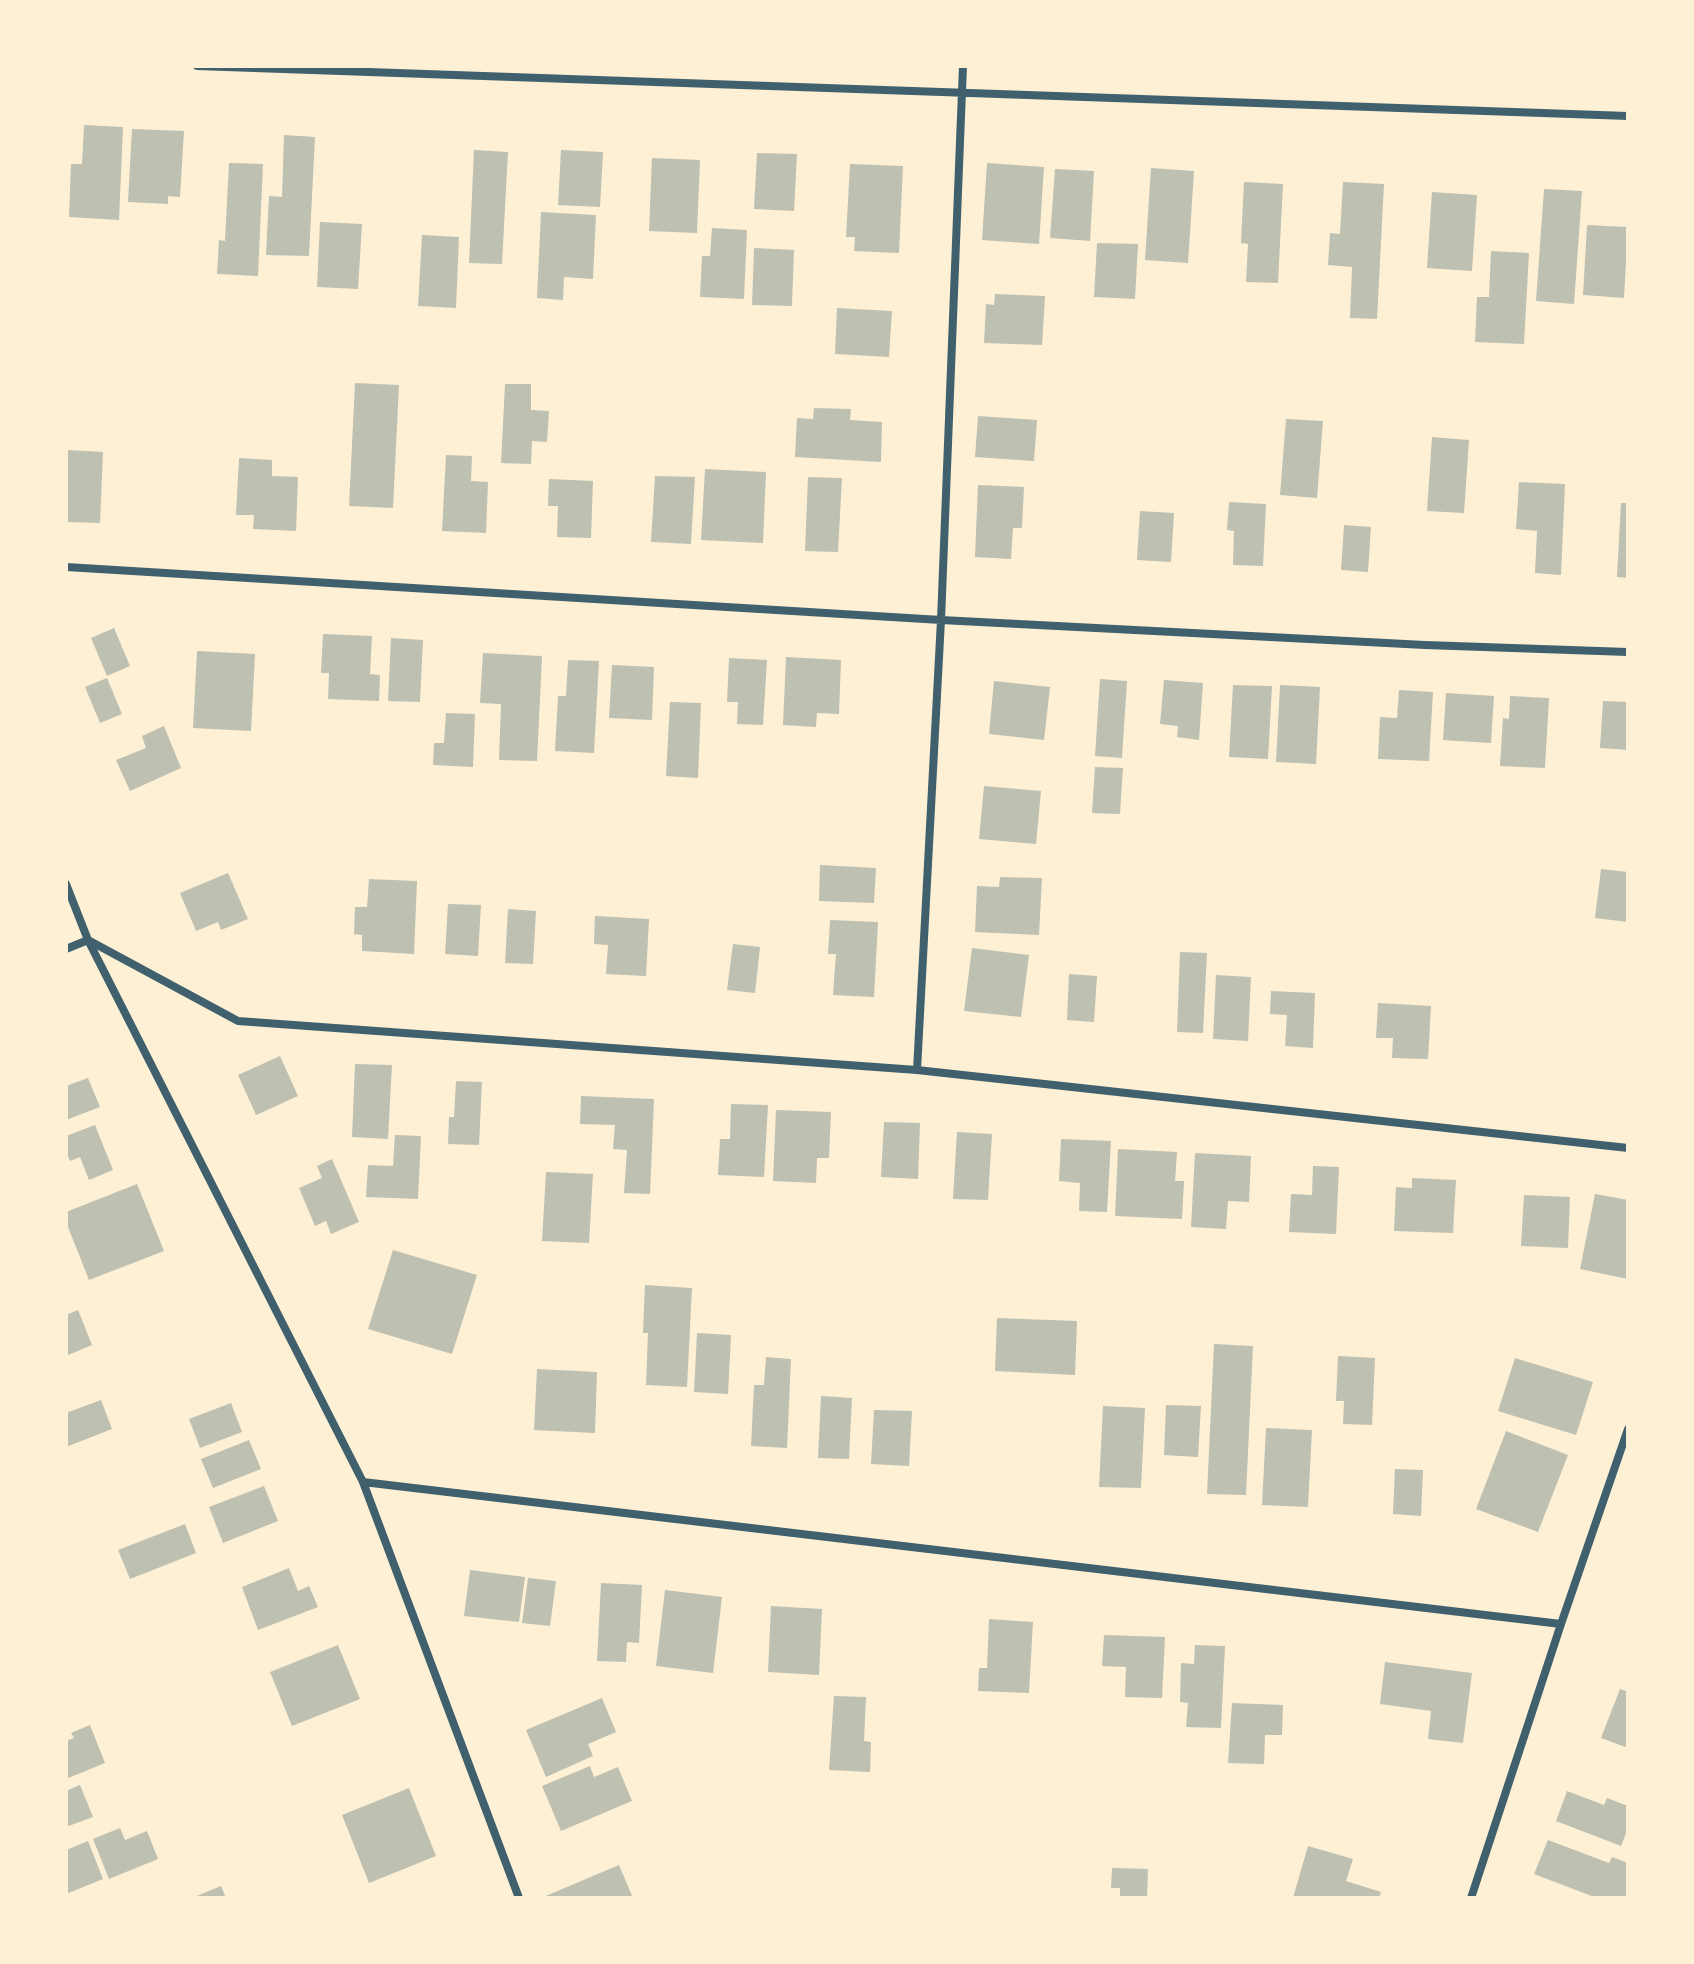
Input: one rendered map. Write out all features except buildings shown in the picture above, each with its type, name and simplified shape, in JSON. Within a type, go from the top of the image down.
[{"type":"street","points":[[197,66],[1628,116]]},
{"type":"street","points":[[917,1070],[941,620],[963,66]]},
{"type":"street","points":[[66,567],[941,620],[1425,645],[1628,652]]},
{"type":"street","points":[[66,884],[88,940],[363,1482],[519,1898]]},
{"type":"street","points":[[88,940],[238,1021],[917,1070],[1628,1148]]},
{"type":"street","points":[[66,949],[88,940]]},
{"type":"street","points":[[1471,1898],[1628,1429]]},
{"type":"street","points":[[363,1482],[1561,1624]]}]
